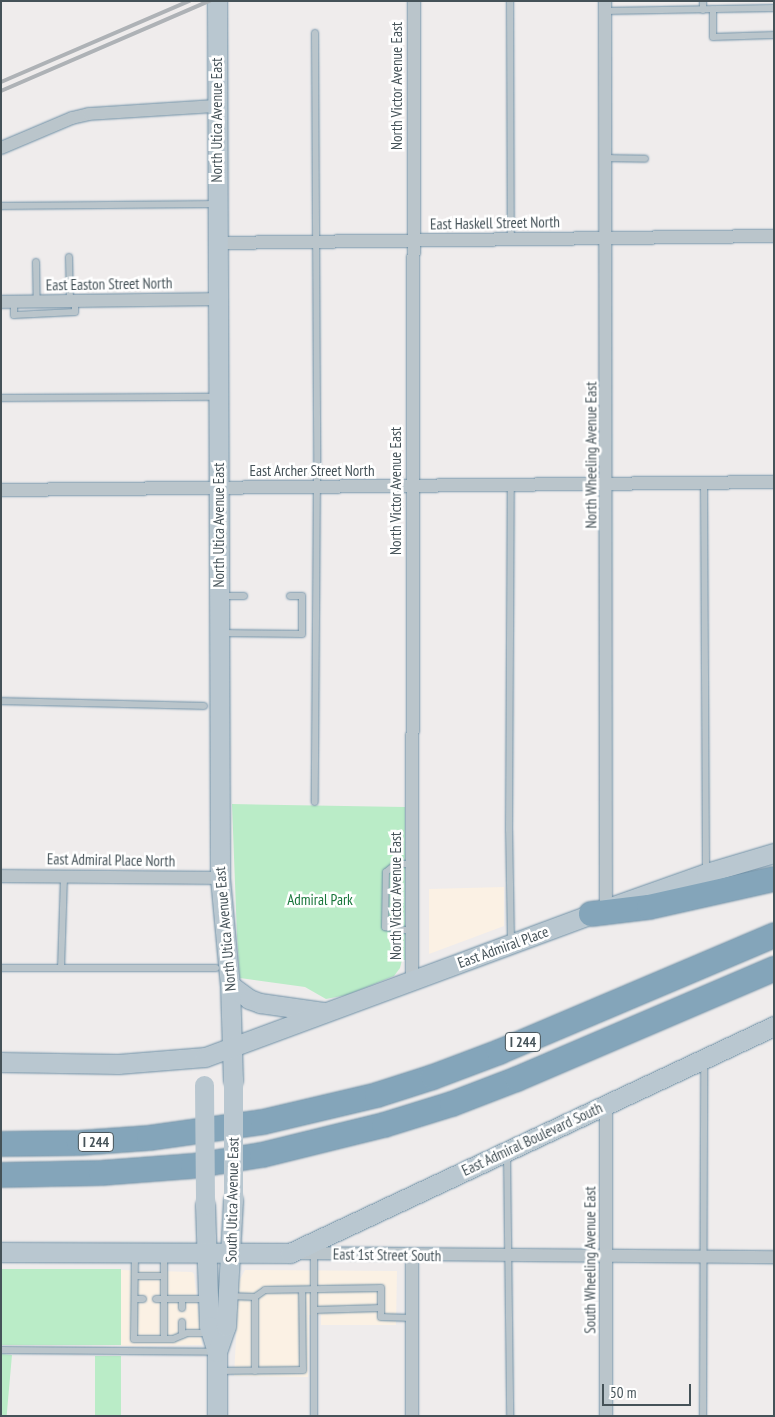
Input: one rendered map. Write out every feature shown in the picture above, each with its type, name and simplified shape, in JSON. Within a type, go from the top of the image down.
[{"type":"highway","points":[[599,912],[650,907],[774,879]]},
{"type":"highway","name":"I 244","points":[[1,1144],[79,1143],[149,1138],[263,1122],[359,1100],[433,1077],[499,1052],[774,935]]},
{"type":"highway","name":"I 244","points":[[1,1175],[92,1173],[193,1166],[262,1155],[350,1134],[452,1104],[774,969]]},
{"type":"main road","name":"North Utica Avenue East","points":[[217,1],[220,878],[230,985],[233,1047]]},
{"type":"main road","name":"East Admiral Place","points":[[233,1047],[706,873],[774,853]]},
{"type":"main road","points":[[230,985],[249,999],[260,1003],[327,1012]]},
{"type":"main road","name":"East Admiral Boulevard South","points":[[232,1254],[290,1253],[314,1248],[507,1150],[774,1026]]},
{"type":"main road","points":[[1,1062],[118,1064],[205,1057],[233,1047]]},
{"type":"main road","name":"South Utica Avenue East","points":[[217,1361],[226,1326],[232,1254],[233,1047]]},
{"type":"main road","name":"South Utica Avenue East","points":[[205,1057],[205,1253],[211,1333],[217,1361],[217,1416]]},
{"type":"main road","points":[[1,1252],[232,1254]]},
{"type":"street","name":"North Victor Avenue East","points":[[412,981],[412,241],[414,1]]},
{"type":"street","name":"North Wheeling Avenue East","points":[[599,912],[607,484],[605,6]]},
{"type":"street","points":[[1,148],[72,118],[89,114],[217,106]]},
{"type":"street","name":"East Haskell Street North","points":[[217,243],[774,236]]},
{"type":"street","name":"East Easton Street North","points":[[8,302],[218,299]]},
{"type":"street","name":"East Archer Street North","points":[[1,490],[774,482]]},
{"type":"street","name":"East Admiral Place North","points":[[1,876],[220,878]]},
{"type":"street","name":"South Wheeling Avenue East","points":[[606,1104],[606,1416]]},
{"type":"street","name":"East 1st Street South","points":[[314,1248],[412,1256],[607,1255],[774,1257]]},
{"type":"street","points":[[412,1256],[412,1416]]},
{"type":"lane","points":[[510,1],[511,239]]},
{"type":"lane","points":[[703,1],[703,10]]},
{"type":"lane","points":[[605,6],[703,10],[774,8]]},
{"type":"lane","points":[[713,10],[713,38],[774,35]]},
{"type":"lane","points":[[315,33],[317,488],[315,802]]},
{"type":"lane","points":[[606,158],[645,159]]},
{"type":"lane","points":[[1,206],[217,204]]},
{"type":"lane","points":[[8,302],[14,315],[75,312],[69,257]]},
{"type":"lane","points":[[36,262],[37,301]]},
{"type":"lane","points":[[1,398],[218,397]]},
{"type":"lane","points":[[704,483],[706,873]]},
{"type":"lane","points":[[511,485],[509,830],[511,944]]},
{"type":"lane","points":[[219,596],[244,596]]},
{"type":"lane","points":[[219,633],[302,634],[302,596],[290,596]]},
{"type":"lane","points":[[1,701],[204,706]]},
{"type":"lane","points":[[412,864],[396,864],[386,872],[385,927],[412,930]]},
{"type":"lane","points":[[61,968],[64,876]]},
{"type":"lane","points":[[1,968],[216,968]]},
{"type":"lane","points":[[703,1416],[704,1058]]},
{"type":"lane","points":[[507,1150],[510,1416]]},
{"type":"lane","points":[[314,1248],[314,1416]]},
{"type":"lane","points":[[135,1253],[134,1339],[173,1340],[182,1335],[211,1333]]},
{"type":"lane","points":[[164,1253],[164,1339]]},
{"type":"lane","points":[[135,1276],[164,1276]]},
{"type":"lane","points":[[228,1296],[255,1296],[265,1290],[381,1288],[381,1317],[412,1318]]},
{"type":"lane","points":[[1,1350],[217,1361],[255,1371],[302,1370],[302,1290]]},
{"type":"lane","points":[[255,1296],[255,1371]]},
{"type":"lane","points":[[135,1299],[143,1299]]},
{"type":"lane","points":[[156,1299],[208,1299]]},
{"type":"lane","points":[[182,1299],[182,1308]]},
{"type":"lane","points":[[314,1310],[381,1308]]},
{"type":"lane","points":[[182,1322],[182,1335]]},
{"type":"shaded area","points":[[504,887],[504,926],[429,954],[429,889]]},
{"type":"shaded area","points":[[121,1270],[192,1272],[194,1274],[202,1345],[121,1346]]},
{"type":"shaded area","points":[[245,1270],[397,1271],[396,1325],[321,1325],[321,1315],[309,1315],[308,1377],[234,1376],[239,1281]]},
{"type":"green space","name":"Admiral Park","points":[[232,804],[405,807],[405,960],[402,960],[400,968],[394,976],[347,995],[326,999],[305,987],[240,978]]},
{"type":"green space","points":[[1,1269],[121,1269],[121,1345],[1,1345]]},
{"type":"green space","points":[[1,1354],[12,1355],[7,1416],[1,1416]]},
{"type":"green space","points":[[95,1356],[121,1356],[121,1416],[95,1416]]},
{"type":"railway","points":[[1,82],[189,1]]},
{"type":"railway","points":[[1,91],[209,1]]}]
